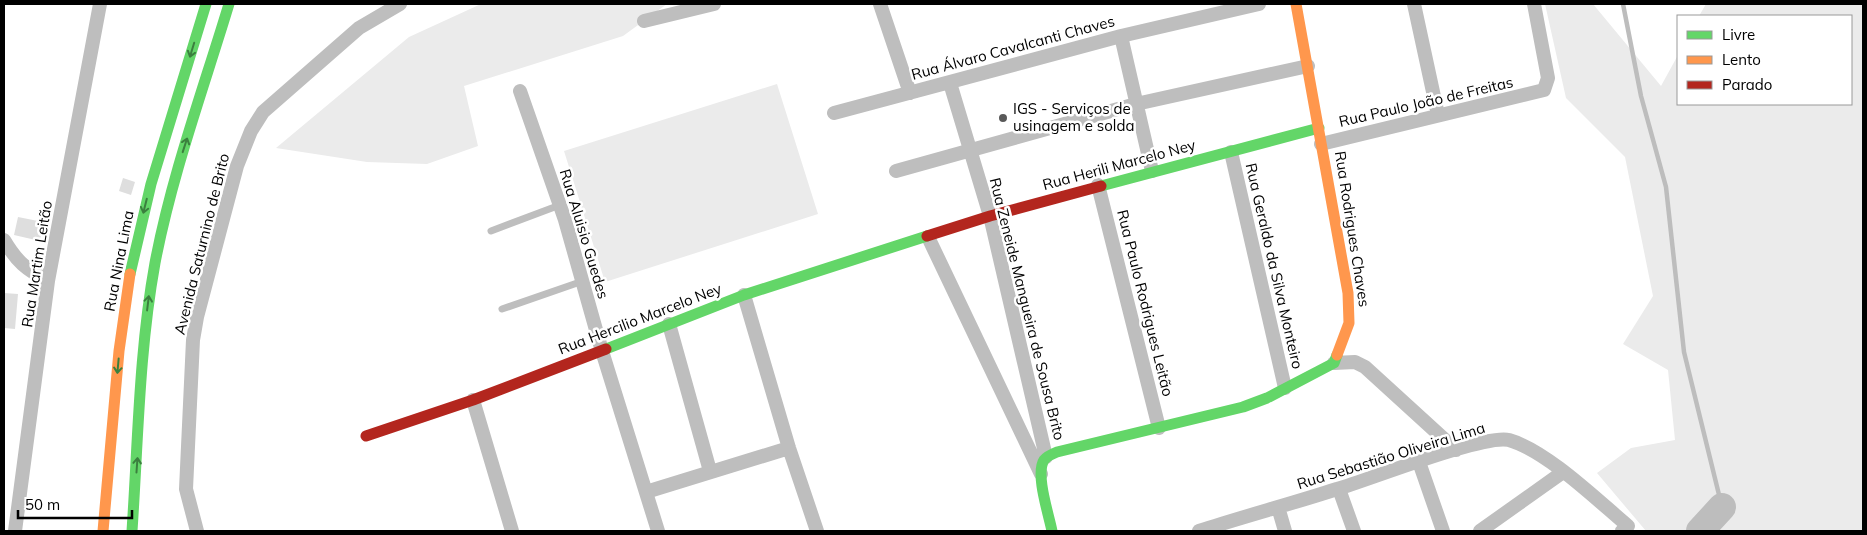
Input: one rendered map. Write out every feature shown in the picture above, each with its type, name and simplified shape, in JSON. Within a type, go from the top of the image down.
[{"type":"street","name":"Rua Martim Leitão","points":[[15,531],[48,281],[100,4]]},
{"type":"street","name":"Rua Nina Lima","points":[[103,531],[120,350],[135,246],[161,148],[206,4]]},
{"type":"street","points":[[132,531],[148,304],[155,262],[177,173],[229,4]]},
{"type":"street","name":"Avenida Saturnino de Brito","points":[[197,531],[186,489],[193,340],[197,317],[237,166],[250,131],[263,112],[359,28],[400,4]]},
{"type":"street","points":[[644,22],[714,4]]},
{"type":"street","points":[[880,4],[910,93]]},
{"type":"street","name":"Rua Álvaro Cavalcanti Chaves","points":[[834,113],[1121,36],[1259,4]]},
{"type":"street","name":"Rua Rodrigues Chaves","points":[[1296,4],[1350,310],[1346,336],[1334,364]]},
{"type":"street","points":[[1414,4],[1438,115]]},
{"type":"street","name":"Rua Paulo João de Freitas","points":[[1321,144],[1438,115],[1539,93],[1547,86],[1548,78],[1534,4]]},
{"type":"street","points":[[1121,36],[1152,171]]},
{"type":"street","points":[[896,171],[1136,104],[1308,66]]},
{"type":"street","name":"Rua Zeneide Mangueira de Sousa Brito","points":[[950,83],[990,216],[1046,457]]},
{"type":"street","name":"Rua Aluisio Guedes","points":[[520,92],[560,205],[602,351],[658,531]]},
{"type":"street","name":"Rua Herili Marcelo Ney","points":[[928,237],[990,216],[1098,185],[1319,128]]},
{"type":"street","name":"Rua Geraldo da Silva Monteiro","points":[[1231,152],[1285,388]]},
{"type":"street","name":"Rua Paulo Rodrigues Leitão","points":[[1098,185],[1160,428]]},
{"type":"street","points":[[928,237],[1041,475],[1052,531]]},
{"type":"street","name":"Rua Hercilio Marcelo Ney","points":[[366,436],[473,400],[744,295],[928,237]]},
{"type":"street","points":[[4,240],[15,258],[25,268],[48,281]]},
{"type":"street","points":[[744,295],[789,448],[817,531]]},
{"type":"street","points":[[670,324],[710,471]]},
{"type":"street","points":[[1041,475],[1042,463],[1046,457],[1057,452],[1243,406],[1334,364],[1355,362],[1365,367],[1456,450]]},
{"type":"street","points":[[473,400],[512,531]]},
{"type":"street","name":"Rua Sebastião Oliveira Lima","points":[[1199,531],[1338,489],[1456,450],[1506,440],[1527,447],[1563,472],[1625,529]]},
{"type":"street","points":[[646,492],[789,448]]},
{"type":"street","points":[[1419,462],[1444,531]]},
{"type":"street","points":[[1480,531],[1563,472]]},
{"type":"street","points":[[1338,489],[1354,531]]},
{"type":"street","points":[[1278,507],[1285,531]]},
{"type":"lane","points":[[491,231],[560,205]]},
{"type":"lane","points":[[502,309],[583,281]]},
{"type":"shaded area","points":[[481,4],[667,4],[623,36],[464,86],[478,146],[427,164],[367,162],[276,148],[409,37]]},
{"type":"shaded area","points":[[1545,4],[1593,4],[1661,86],[1677,57],[1677,105],[1852,105],[1852,15],[1700,15],[1706,4],[1863,4],[1863,531],[1646,531],[1597,473],[1631,448],[1675,440],[1668,370],[1623,344],[1653,296],[1625,157],[1566,98]]},
{"type":"shaded area","points":[[777,84],[818,214],[605,282],[564,151]]},
{"type":"building","points":[[123,178],[135,182],[131,195],[119,191]]},
{"type":"building","points":[[18,217],[43,222],[40,241],[14,235]]},
{"type":"building","points":[[4,293],[18,294],[15,329],[4,328]]},
{"type":"waterway","points":[[1623,4],[1641,96],[1666,187],[1684,352],[1722,507]]},
{"type":"waterway","points":[[1700,531],[1722,507]]},
{"type":"traffic: fast","points":[[130,274],[151,184],[206,4]]},
{"type":"traffic: fast","points":[[132,531],[142,363],[155,263],[179,165],[229,4]]},
{"type":"traffic: fast","points":[[1101,186],[1319,128]]},
{"type":"traffic: fast","points":[[606,349],[744,295],[927,236]]},
{"type":"traffic: fast","points":[[1052,531],[1041,475],[1044,460],[1048,456],[1057,452],[1243,407],[1267,398],[1334,363],[1337,355]]},
{"type":"traffic: slow","points":[[1296,4],[1348,293],[1349,323],[1337,355]]},
{"type":"traffic: slow","points":[[103,531],[119,351],[130,274]]},
{"type":"traffic: jam","points":[[927,236],[990,216],[1101,186]]},
{"type":"traffic: jam","points":[[366,436],[473,400],[606,349]]},
{"type":"place","name":"IGS - Serviços de usinagem e solda","points":[[1003,118]]}]
